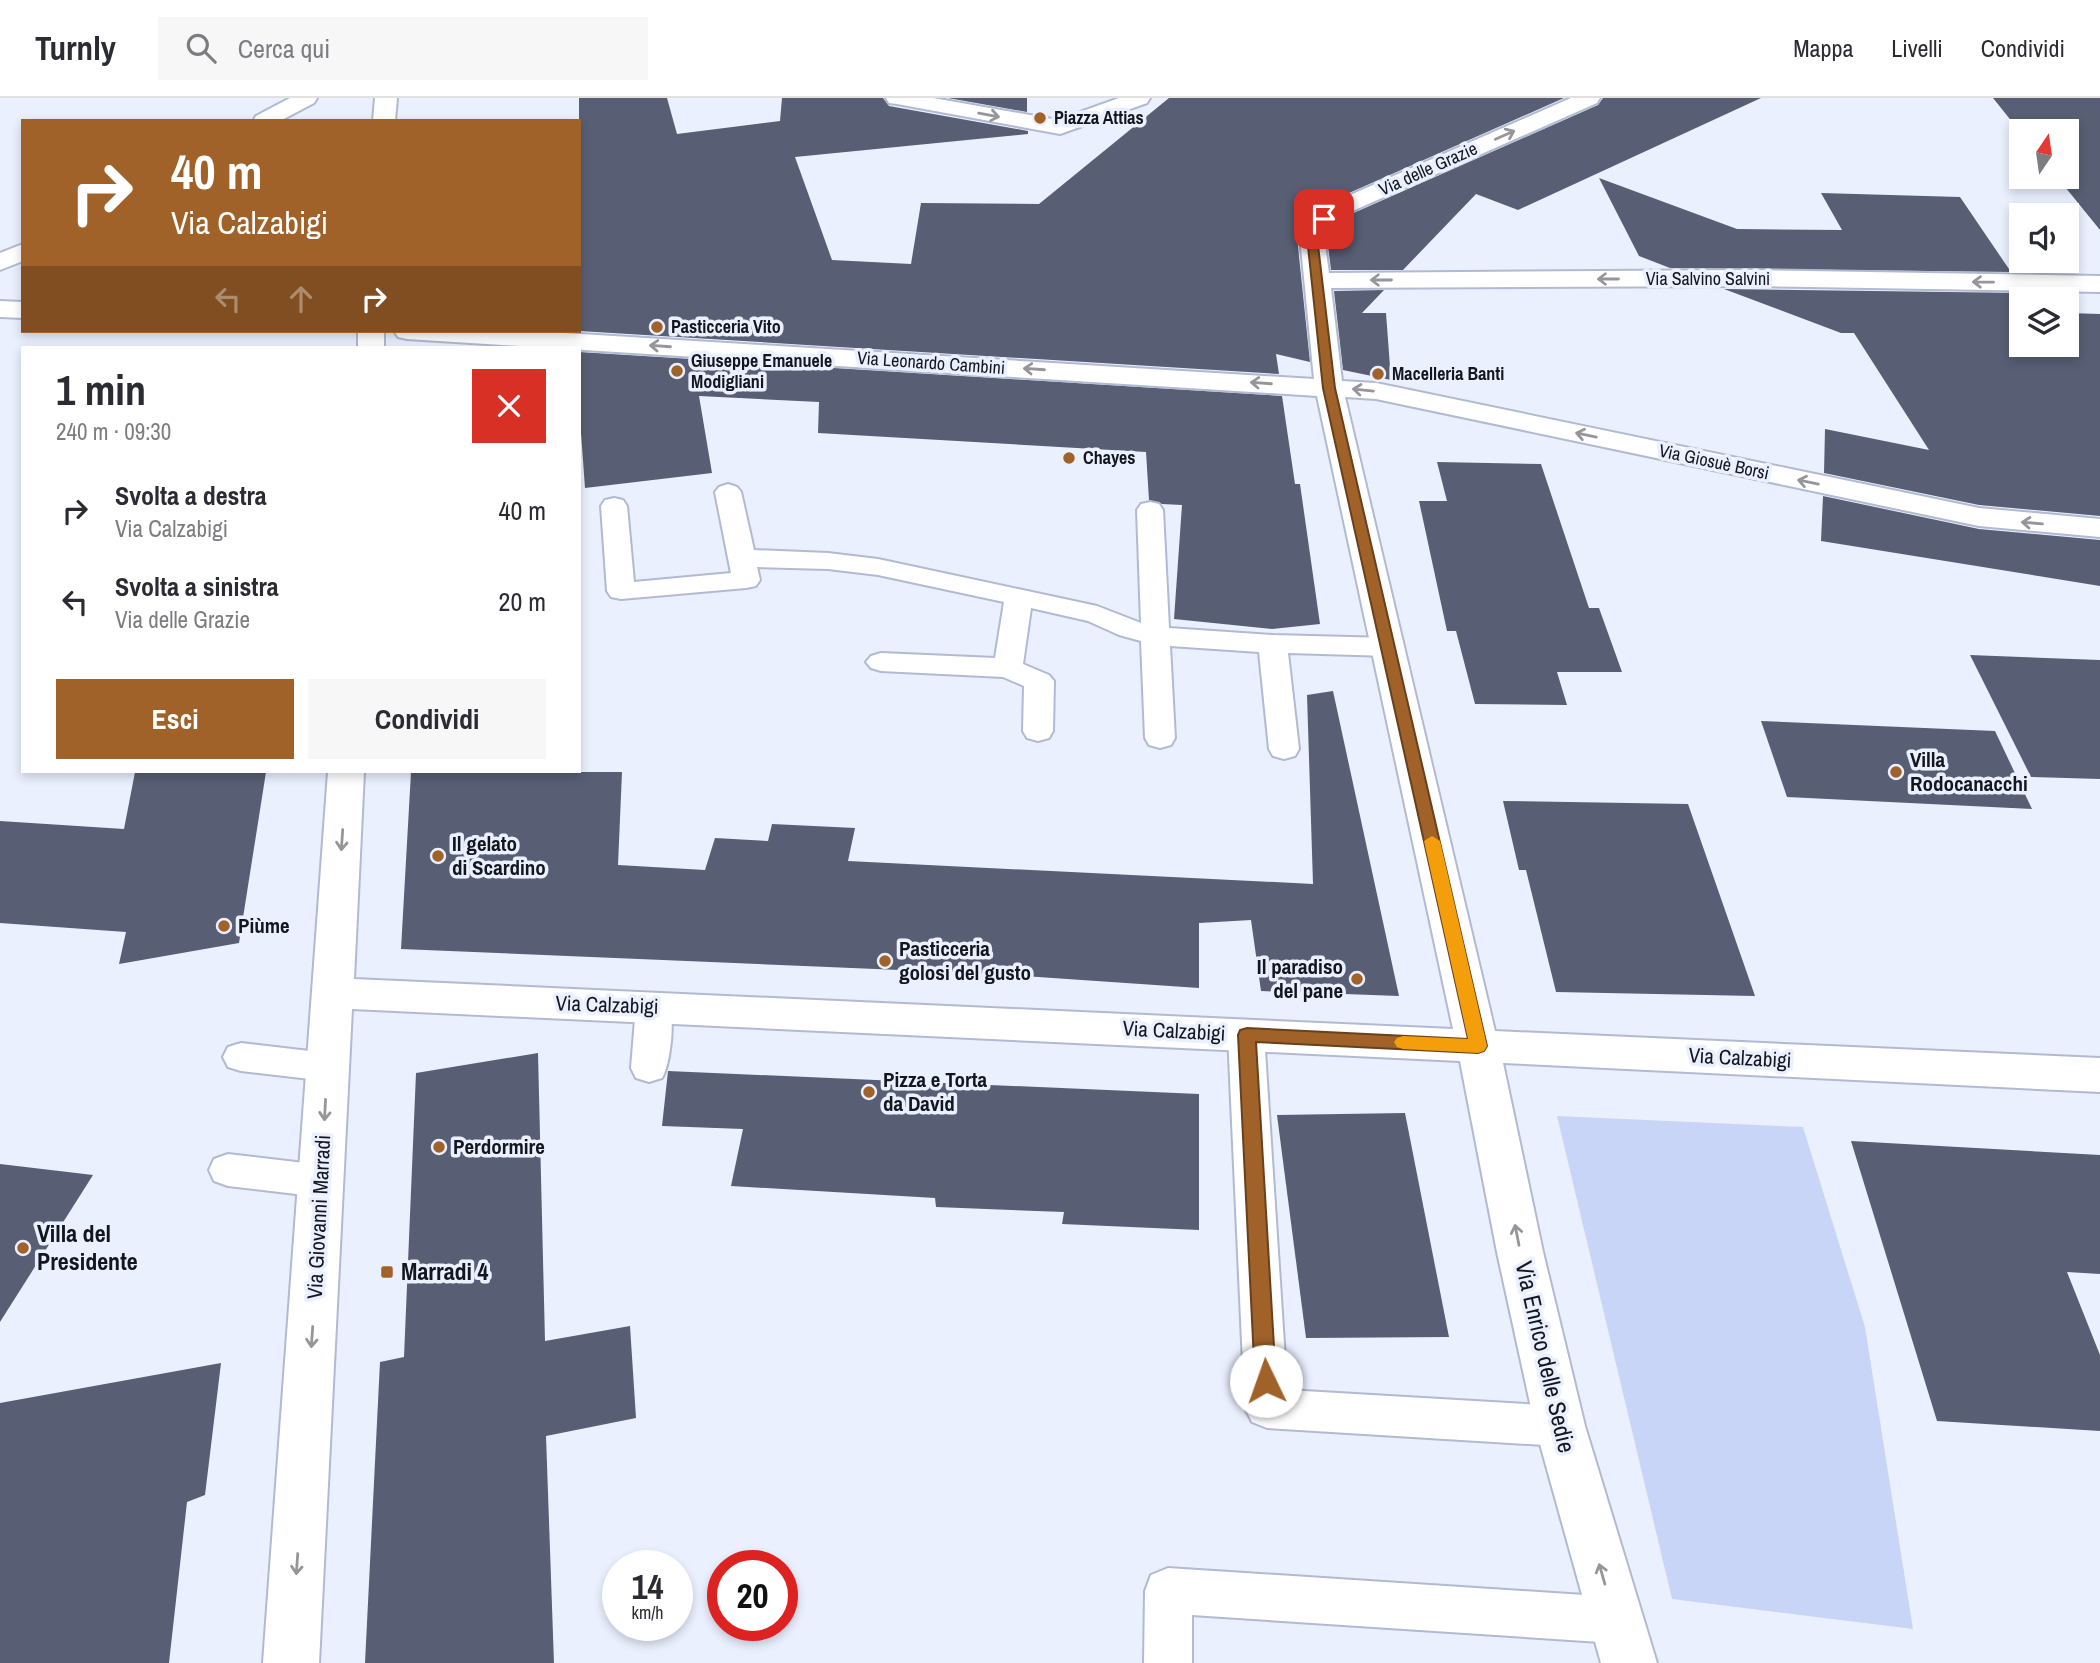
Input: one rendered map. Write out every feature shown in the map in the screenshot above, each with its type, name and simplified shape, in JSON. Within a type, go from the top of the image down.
[{"type":"street","points":[[268,119],[306,98]]},
{"type":"street","points":[[384,119],[386,98]]},
{"type":"street","points":[[897,98],[1060,127],[1139,98]]},
{"type":"street","name":"Via delle Grazie","points":[[1478,1046],[1329,388],[1312,237],[1324,219],[1340,208],[1580,99]]},
{"type":"street","points":[[0,263],[21,252]]},
{"type":"street","name":"Via Salvino Salvini","points":[[1315,281],[1751,278],[2100,284]]},
{"type":"street","points":[[0,309],[21,310]]},
{"type":"street","name":"Via Leonardo Cambini","points":[[439,333],[1329,388]]},
{"type":"street","name":"Via Giosuè Borsi","points":[[1329,388],[1376,391],[1979,517],[2100,528]]},
{"type":"street","name":"Via Giovanni Marradi","points":[[291,1663],[346,773]]},
{"type":"street","name":"Via Calzabigi","points":[[331,993],[2100,1075]]},
{"type":"street","name":"Via Enrico delle Sedie","points":[[1478,1046],[1520,1252],[1560,1426],[1622,1642]]},
{"type":"lane","points":[[614,506],[621,591],[746,580],[728,492]]},
{"type":"lane","points":[[1150,510],[1160,738]]},
{"type":"lane","points":[[742,558],[828,561],[954,581],[1097,614],[1129,629],[1155,636],[1273,644],[1389,647]]},
{"type":"lane","points":[[1008,668],[1019,597]]},
{"type":"lane","points":[[1273,644],[1284,749]]},
{"type":"lane","points":[[881,662],[1008,668],[1039,681],[1038,731]]},
{"type":"lane","points":[[649,1068],[654,1007]]},
{"type":"lane","points":[[1247,1035],[1267,1408],[1560,1426]]},
{"type":"lane","points":[[241,1057],[327,1067]]},
{"type":"lane","points":[[228,1170],[321,1181]]},
{"type":"lane","points":[[1168,1663],[1168,1591],[1622,1642]]},
{"type":"shaded area","points":[[1557,1116],[1803,1127],[1865,1327],[1913,1629],[1672,1599]]},
{"type":"building","points":[[579,98],[667,98],[677,134],[780,121],[782,98],[883,98],[889,106],[1028,131],[1028,134],[795,157],[832,260],[911,264],[921,203],[1039,204],[1169,98],[1564,98],[1331,201],[1315,212],[1297,237],[1310,362],[1276,354],[1279,374],[581,331]]},
{"type":"building","points":[[948,98],[1027,98],[1027,112]]},
{"type":"building","points":[[1603,98],[1761,98],[1518,210],[1476,194],[1403,270],[1331,270],[1327,238],[1335,226],[1349,215],[1598,105]]},
{"type":"building","points":[[1993,98],[2100,98],[2100,230],[2067,189],[2079,189],[2079,119],[2010,119]]},
{"type":"building","points":[[1599,178],[1737,229],[1842,230],[1821,193],[1960,197],[2009,272],[1670,268],[1639,256]]},
{"type":"building","points":[[1724,289],[2009,293],[2009,357],[2079,357],[2079,313],[2100,314],[2100,516],[1979,505],[1824,473],[1825,429],[1929,450],[1854,333],[1841,333]]},
{"type":"building","points":[[1384,290],[1362,313],[1386,313],[1391,380],[1343,370],[1334,291]]},
{"type":"building","points":[[581,352],[1282,396],[1295,484],[1300,484],[1320,624],[1272,629],[1174,619],[1182,505],[1149,500],[1146,452],[818,433],[819,402],[699,396],[712,473],[585,488],[581,433]]},
{"type":"building","points":[[1437,462],[1541,464],[1589,608],[1599,608],[1622,672],[1557,672],[1567,705],[1475,704],[1456,631],[1447,631],[1419,501],[1447,501]]},
{"type":"building","points":[[1823,496],[1979,529],[2100,540],[2100,586],[1821,541]]},
{"type":"building","points":[[1970,655],[2100,660],[2100,779],[2031,777]]},
{"type":"building","points":[[1333,691],[1399,996],[1261,991],[1251,920],[1199,923],[1199,988],[995,974],[401,949],[411,773],[622,772],[618,865],[705,870],[715,838],[768,841],[772,824],[855,828],[848,861],[1313,884],[1307,695]]},
{"type":"building","name":"Villa Rodocanacchi","points":[[1761,721],[1995,731],[2032,809],[1787,797]]},
{"type":"building","points":[[135,773],[266,773],[239,943],[119,964],[126,932],[0,923],[0,821],[124,829]]},
{"type":"building","points":[[1503,801],[1688,804],[1755,996],[1556,992],[1526,870],[1519,870]]},
{"type":"building","points":[[538,1053],[545,1341],[630,1326],[636,1418],[546,1436],[554,1663],[365,1663],[380,1362],[404,1357],[416,1073]]},
{"type":"building","points":[[668,1071],[1199,1094],[1199,1230],[1062,1224],[1064,1212],[936,1207],[935,1198],[731,1186],[743,1129],[662,1126]]},
{"type":"building","points":[[1405,1113],[1449,1337],[1306,1338],[1277,1115]]},
{"type":"building","points":[[1851,1141],[2100,1155],[2100,1274],[2067,1272],[2100,1355],[2100,1431],[1937,1421]]},
{"type":"building","name":"Villa del Presidente","points":[[0,1164],[93,1175],[0,1322]]},
{"type":"building","points":[[221,1363],[205,1495],[187,1502],[169,1663],[0,1663],[0,1403]]},
{"type":"slow traffic","points":[[1403,1042],[1478,1046],[1432,841]]},
{"type":"place","name":"Piazza Attias","points":[[1040,118]]},
{"type":"place","name":"Pasticceria Vito","points":[[657,327]]},
{"type":"place","name":"Giuseppe Emanuele Modigliani","points":[[677,371]]},
{"type":"place","name":"Macelleria Banti","points":[[1378,374]]},
{"type":"place","name":"Chayes","points":[[1069,458]]},
{"type":"place","name":"Villa Rodocanacchi","points":[[1896,772]]},
{"type":"place","name":"Il gelato di Scardino","points":[[438,856]]},
{"type":"place","name":"Piùme","points":[[224,926]]},
{"type":"place","name":"Pasticceria golosi del gusto","points":[[885,961]]},
{"type":"place","name":"Il paradiso del pane","points":[[1357,979]]},
{"type":"place","name":"Pizza e Torta da David","points":[[869,1092]]},
{"type":"place","name":"Perdormire","points":[[439,1147]]},
{"type":"place","name":"Villa del Presidente","points":[[23,1248]]},
{"type":"place","name":"Marradi 4","points":[[387,1272]]},
{"type":"route","points":[[1266,1381],[1247,1035],[1478,1046],[1329,388],[1312,237],[1324,219]]}]
